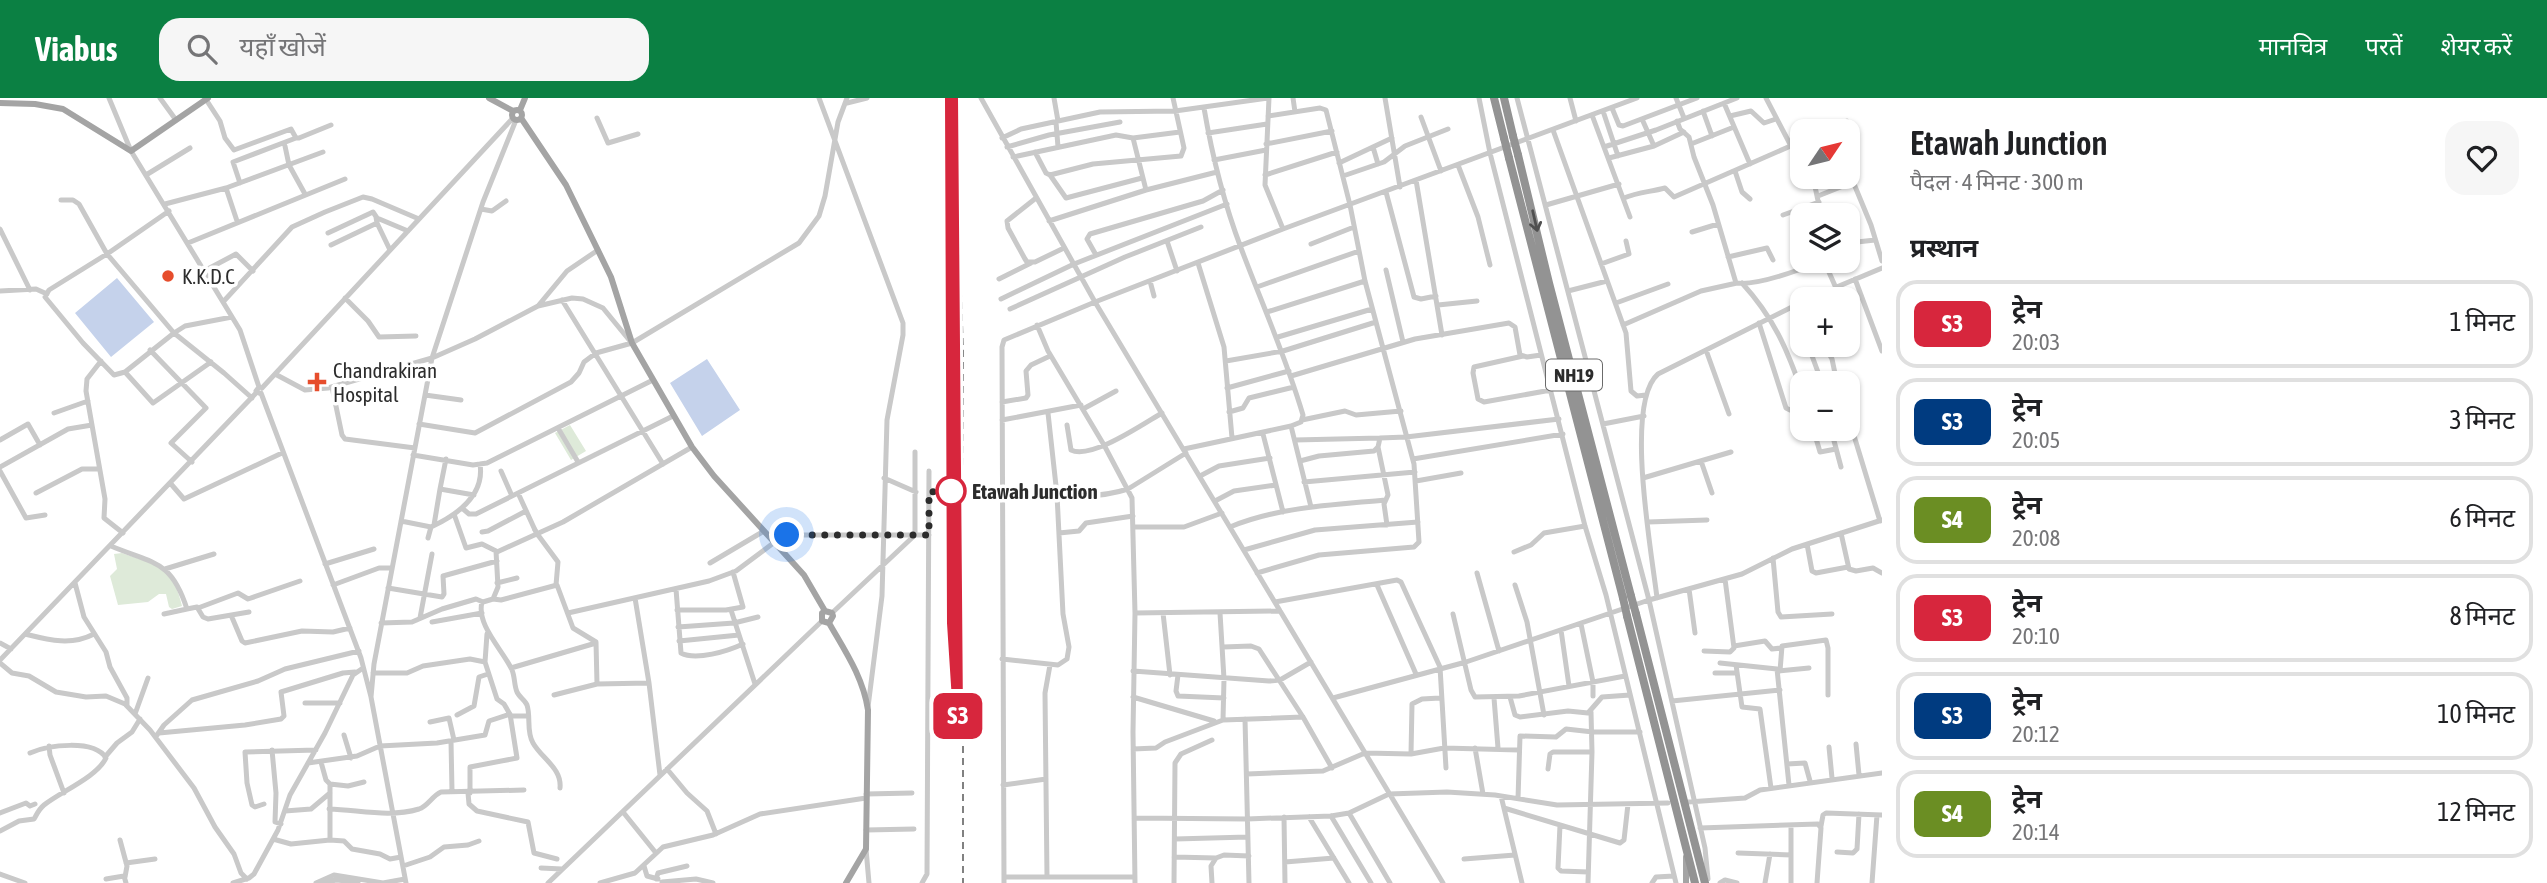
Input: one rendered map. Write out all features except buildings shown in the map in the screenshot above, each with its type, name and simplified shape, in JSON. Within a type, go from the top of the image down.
[{"type":"highway","name":"NH19","points":[[1494,98],[1518,155],[1627,597]]},
{"type":"highway","name":"NH19","points":[[1504,98],[1509,158],[1699,861],[1708,882]]},
{"type":"highway","name":"NH19","points":[[1632,615],[1695,883]]},
{"type":"main road","points":[[0,103],[35,104],[63,109],[131,151],[206,98]]},
{"type":"main road","points":[[489,98],[518,115],[566,185],[611,278],[632,343],[692,447],[714,476],[804,575],[828,612],[822,614],[826,622],[859,675],[868,710],[866,849],[846,883]]},
{"type":"main road","points":[[518,115],[525,98]]},
{"type":"main road","points":[[1686,844],[1686,883]]},
{"type":"street","points":[[109,98],[131,151],[240,330],[282,453],[359,651],[371,697],[406,882],[383,883],[334,875],[316,883]]},
{"type":"street","points":[[160,98],[176,120]]},
{"type":"street","points":[[206,98],[220,121],[232,150],[291,129],[296,138]]},
{"type":"street","points":[[818,98],[903,323],[903,335],[888,407],[882,596],[868,710]]},
{"type":"street","points":[[419,424],[475,433],[571,382],[584,362],[596,353],[632,343],[799,243],[819,216],[838,122],[847,100],[867,98]]},
{"type":"street","points":[[981,98],[1095,302],[1443,883]]},
{"type":"street","points":[[1054,98],[1058,121],[1058,147]]},
{"type":"street","points":[[1050,175],[1093,164],[1181,156],[1184,151],[1173,98]]},
{"type":"street","points":[[1002,138],[1021,129],[1100,112],[1175,111],[1268,98],[1265,175],[1267,193],[1283,229]]},
{"type":"street","points":[[1293,98],[1295,112]]},
{"type":"street","points":[[1479,98],[1490,153],[1606,596],[1675,880],[1656,877],[1652,883]]},
{"type":"street","points":[[1517,98],[1649,600],[1692,802],[1708,861],[1708,882]]},
{"type":"street","points":[[1570,98],[1576,121]]},
{"type":"street","points":[[1615,98],[1621,126],[1698,98]]},
{"type":"street","points":[[1037,325],[1050,356],[1104,445],[1132,498],[1135,880],[1047,877],[1004,880],[1003,343],[1007,337],[1037,325],[1095,302],[1241,247],[1283,229],[1637,98]]},
{"type":"street","points":[[1676,98],[1684,132],[1705,183],[1728,257],[1740,283],[1784,341],[1795,371]]},
{"type":"street","points":[[1604,147],[1736,98],[1741,113]]},
{"type":"street","points":[[1766,98],[1790,144]]},
{"type":"street","points":[[1387,99],[1400,187]]},
{"type":"street","points":[[1724,103],[1750,164]]},
{"type":"street","points":[[1204,108],[1214,160],[1227,204],[1241,247],[1283,351],[1303,420]]},
{"type":"street","points":[[1208,133],[1295,112],[1324,108],[1350,205],[1372,309],[1415,471],[1419,542],[1417,546],[1319,555],[1257,573]]},
{"type":"street","points":[[1603,111],[1618,156]]},
{"type":"street","points":[[1703,111],[1713,135]]},
{"type":"street","points":[[1730,116],[1753,111],[1766,124],[1776,119]]},
{"type":"street","points":[[1120,112],[1120,136]]},
{"type":"street","points":[[371,697],[381,623],[432,358],[481,209],[518,115]]},
{"type":"street","points":[[248,881],[242,875],[234,854],[215,827],[196,791],[157,736],[127,706],[106,696],[56,692],[31,677],[10,671],[0,662],[518,115]]},
{"type":"street","points":[[1592,115],[1630,217]]},
{"type":"street","points":[[1421,117],[1441,171]]},
{"type":"street","points":[[597,118],[608,143],[638,135]]},
{"type":"street","points":[[1642,119],[1654,146]]},
{"type":"street","points":[[1007,147],[1057,133],[1120,122]]},
{"type":"street","points":[[240,183],[233,162],[331,125]]},
{"type":"street","points":[[1691,144],[1734,127]]},
{"type":"street","points":[[1343,176],[1378,164],[1405,146],[1448,129]]},
{"type":"street","points":[[1553,130],[1623,325],[1627,340],[1631,391],[1637,396],[1646,395]]},
{"type":"street","points":[[1214,160],[1332,131]]},
{"type":"street","points":[[1013,157],[1120,136],[1133,138],[1180,132]]},
{"type":"street","points":[[1609,158],[1654,146],[1684,132]]},
{"type":"street","points":[[1133,138],[1146,190]]},
{"type":"street","points":[[1339,163],[1392,138]]},
{"type":"street","points":[[285,146],[289,164],[305,194]]},
{"type":"street","points":[[1373,146],[1378,164]]},
{"type":"street","points":[[1624,198],[1642,191],[1665,188],[1674,197],[1790,146]]},
{"type":"street","points":[[146,175],[190,148]]},
{"type":"street","points":[[165,204],[226,188],[323,152]]},
{"type":"street","points":[[1035,152],[1046,173],[1066,198],[1142,178]]},
{"type":"street","points":[[1265,175],[1337,152]]},
{"type":"street","points":[[1458,165],[1478,217],[1490,265]]},
{"type":"street","points":[[1735,171],[1742,192],[1750,199]]},
{"type":"street","points":[[1049,222],[1146,190],[1217,172]]},
{"type":"street","points":[[188,243],[345,179]]},
{"type":"street","points":[[1416,180],[1442,335]]},
{"type":"street","points":[[1546,205],[1619,184]]},
{"type":"street","points":[[1783,215],[1848,184],[1854,184],[1882,261]]},
{"type":"street","points":[[226,188],[237,221]]},
{"type":"street","points":[[1816,189],[1820,203]]},
{"type":"street","points":[[1096,255],[1087,239],[1090,234],[1203,201],[1223,190]]},
{"type":"street","points":[[1386,192],[1414,297],[1420,299],[1436,296]]},
{"type":"street","points":[[1031,263],[1025,259],[1007,225],[1010,218],[1036,198]]},
{"type":"street","points":[[223,302],[292,228],[358,199],[372,199],[419,219]]},
{"type":"street","points":[[61,200],[73,200],[79,204],[107,254],[174,333],[251,398]]},
{"type":"street","points":[[481,209],[492,211],[506,201]]},
{"type":"street","points":[[1001,299],[1073,264],[1227,204]]},
{"type":"street","points":[[169,211],[49,290],[45,297],[57,314],[114,374],[125,372],[150,350],[185,326],[232,317]]},
{"type":"street","points":[[328,233],[373,212],[390,250]]},
{"type":"street","points":[[331,245],[377,220],[408,231]]},
{"type":"street","points":[[1692,232],[1718,224]]},
{"type":"street","points":[[1010,309],[1125,257],[1201,227]]},
{"type":"street","points":[[1311,244],[1354,227]]},
{"type":"street","points":[[0,229],[30,290]]},
{"type":"street","points":[[1860,242],[1875,240]]},
{"type":"street","points":[[1167,241],[1178,271]]},
{"type":"street","points":[[1601,264],[1629,254],[1626,241]]},
{"type":"street","points":[[999,279],[1064,248]]},
{"type":"street","points":[[1728,257],[1767,248],[1773,260]]},
{"type":"street","points":[[538,306],[567,271],[598,250]]},
{"type":"street","points":[[1257,287],[1359,251]]},
{"type":"street","points":[[204,271],[236,254],[253,271]]},
{"type":"street","points":[[1198,263],[1223,339],[1232,438]]},
{"type":"street","points":[[1838,287],[1882,268]]},
{"type":"street","points":[[1385,270],[1403,342]]},
{"type":"street","points":[[1623,325],[1701,291],[1790,272]]},
{"type":"street","points":[[1855,279],[1882,351]]},
{"type":"street","points":[[1150,281],[1154,296]]},
{"type":"street","points":[[1267,312],[1365,281]]},
{"type":"street","points":[[1568,291],[1607,281]]},
{"type":"street","points":[[1616,303],[1668,284]]},
{"type":"street","points":[[1,292],[36,289],[47,294]]},
{"type":"street","points":[[345,298],[368,321],[379,337],[416,336]]},
{"type":"street","points":[[275,374],[305,390],[332,387],[432,358],[538,306],[562,300],[583,299],[603,308],[632,343]]},
{"type":"street","points":[[562,300],[663,464]]},
{"type":"street","points":[[1438,305],[1477,301]]},
{"type":"street","points":[[1657,598],[1641,456],[1646,395],[1651,383],[1658,374],[1790,308]]},
{"type":"street","points":[[1278,337],[1372,309]]},
{"type":"street","points":[[1226,361],[1283,351],[1376,322]]},
{"type":"street","points":[[1759,323],[1786,408],[1790,410]]},
{"type":"street","points":[[1227,388],[1403,342],[1480,327],[1513,324],[1519,352],[1523,356]]},
{"type":"street","points":[[150,350],[206,408],[192,425],[171,443],[192,462]]},
{"type":"street","points":[[1706,350],[1729,414]]},
{"type":"street","points":[[1541,355],[1523,356],[1474,367],[1478,399],[1484,402],[1551,390]]},
{"type":"street","points":[[1002,402],[1026,398],[1026,371],[1031,365],[1050,356]]},
{"type":"street","points":[[100,361],[86,379],[88,401],[105,499],[104,518],[123,533]]},
{"type":"street","points":[[125,372],[153,403],[211,362]]},
{"type":"street","points":[[332,387],[345,439],[472,465],[505,456],[653,380]]},
{"type":"street","points":[[1230,412],[1243,408],[1250,398],[1294,387]]},
{"type":"street","points":[[1002,420],[1082,407],[1116,391]]},
{"type":"street","points":[[425,395],[461,400]]},
{"type":"street","points":[[54,413],[88,401]]},
{"type":"street","points":[[1002,494],[1103,495],[1128,489],[1185,451],[1232,438],[1263,434],[1303,420],[1345,411],[1356,415],[1401,411]]},
{"type":"street","points":[[1002,659],[1050,665],[1064,663],[1069,653],[1063,614],[1057,495],[1048,413]]},
{"type":"street","points":[[1067,425],[1070,448],[1074,453],[1104,445],[1162,413]]},
{"type":"street","points":[[462,508],[474,514],[674,416]]},
{"type":"street","points":[[1603,424],[1644,416]]},
{"type":"street","points":[[1295,440],[1406,437],[1559,419]]},
{"type":"street","points":[[0,440],[28,424],[40,445]]},
{"type":"street","points":[[45,515],[26,518],[0,469],[71,428],[92,425]]},
{"type":"street","points":[[1292,426],[1311,507]]},
{"type":"street","points":[[558,428],[578,462]]},
{"type":"street","points":[[1263,434],[1283,512]]},
{"type":"street","points":[[1413,459],[1563,434]]},
{"type":"street","points":[[1380,438],[1378,447],[1388,495],[1385,500],[1387,525]]},
{"type":"street","points":[[1817,441],[1820,452],[1836,449]]},
{"type":"street","points":[[1835,441],[1841,467]]},
{"type":"street","points":[[1333,698],[1466,662],[1649,600],[1725,579],[1807,544],[1881,521],[1856,441]]},
{"type":"street","points":[[497,552],[563,522],[692,447]]},
{"type":"street","points":[[1300,461],[1314,456],[1374,451],[1378,447]]},
{"type":"street","points":[[828,612],[915,535],[915,452]]},
{"type":"street","points":[[171,484],[184,499],[282,453]]},
{"type":"street","points":[[1643,478],[1731,453]]},
{"type":"street","points":[[1200,476],[1217,467],[1269,458]]},
{"type":"street","points":[[428,538],[433,526],[446,459]]},
{"type":"street","points":[[1702,461],[1712,493]]},
{"type":"street","points":[[401,521],[433,526],[454,514],[474,495],[482,474],[480,464]]},
{"type":"street","points":[[36,493],[78,470],[99,469]]},
{"type":"street","points":[[501,471],[526,511],[536,533],[558,562],[556,585]]},
{"type":"street","points":[[922,883],[927,874],[929,471]]},
{"type":"street","points":[[1304,482],[1415,471]]},
{"type":"street","points":[[1416,481],[1461,473]]},
{"type":"street","points":[[884,478],[916,492]]},
{"type":"street","points":[[1215,501],[1234,491],[1276,485]]},
{"type":"street","points":[[440,489],[474,495]]},
{"type":"street","points":[[1230,527],[1257,517],[1311,507],[1385,500]]},
{"type":"street","points":[[482,533],[526,511]]},
{"type":"street","points":[[1133,527],[1184,527],[1222,513]]},
{"type":"street","points":[[454,514],[466,548],[482,544],[497,552]]},
{"type":"street","points":[[1059,533],[1079,531],[1086,523],[1133,516]]},
{"type":"street","points":[[1648,522],[1706,520]]},
{"type":"street","points":[[1244,550],[1315,530],[1418,522]]},
{"type":"street","points":[[1514,552],[1531,545],[1544,533],[1586,526]]},
{"type":"street","points":[[710,563],[764,531]]},
{"type":"street","points":[[1841,533],[1849,567]]},
{"type":"street","points":[[568,613],[709,581],[733,572],[787,535],[929,535]]},
{"type":"street","points":[[1807,544],[1812,571],[1816,573],[1849,567],[1856,571],[1875,569],[1882,573]]},
{"type":"street","points":[[111,546],[149,559],[165,569],[181,593],[187,609]]},
{"type":"street","points":[[325,564],[374,549]]},
{"type":"street","points":[[493,599],[497,583],[497,552]]},
{"type":"street","points":[[165,569],[214,554]]},
{"type":"street","points":[[420,618],[432,554]]},
{"type":"street","points":[[1773,558],[1778,612],[1782,617],[1832,614]]},
{"type":"street","points":[[388,589],[444,596],[443,576],[497,561]]},
{"type":"street","points":[[333,585],[379,568],[392,568]]},
{"type":"street","points":[[677,610],[730,610],[743,607],[733,572]]},
{"type":"street","points":[[1477,573],[1499,651]]},
{"type":"street","points":[[497,583],[517,578]]},
{"type":"street","points":[[1704,651],[1730,652],[1734,646],[1725,579]]},
{"type":"street","points":[[1275,602],[1397,580],[1403,584],[1440,667],[1446,768]]},
{"type":"street","points":[[164,614],[198,608],[238,593],[248,599],[300,581]]},
{"type":"street","points":[[75,583],[83,613],[106,652],[111,669],[127,698],[127,706]]},
{"type":"street","points":[[381,623],[409,622],[463,602],[476,599],[503,600],[556,585]]},
{"type":"street","points":[[556,585],[560,587],[573,628],[596,643]]},
{"type":"street","points":[[1377,585],[1416,674]]},
{"type":"street","points":[[1515,585],[1531,640],[1544,715]]},
{"type":"street","points":[[676,589],[679,641],[684,656],[723,652],[743,644]]},
{"type":"street","points":[[1689,589],[1695,633]]},
{"type":"street","points":[[635,598],[660,775]]},
{"type":"street","points":[[480,601],[489,633],[511,668],[517,691],[527,705],[532,742],[554,768],[561,788]]},
{"type":"street","points":[[198,608],[206,619],[250,612]]},
{"type":"street","points":[[730,610],[755,684]]},
{"type":"street","points":[[1135,613],[1280,611]]},
{"type":"street","points":[[432,622],[482,613]]},
{"type":"street","points":[[1163,613],[1170,675]]},
{"type":"street","points":[[1220,613],[1224,679],[1223,720]]},
{"type":"street","points":[[1453,614],[1472,693],[1480,698],[1510,697],[1625,676]]},
{"type":"street","points":[[231,615],[243,642],[302,631],[333,632],[350,628]]},
{"type":"street","points":[[678,627],[734,623],[758,617]]},
{"type":"street","points":[[548,883],[755,684],[826,622]]},
{"type":"street","points":[[1581,624],[1593,682],[1592,696]]},
{"type":"street","points":[[1561,630],[1569,686]]},
{"type":"street","points":[[25,634],[69,642],[94,634]]},
{"type":"street","points":[[487,634],[485,662],[497,699],[510,714],[517,758],[470,767],[469,804],[477,811],[528,822],[536,855],[556,859]]},
{"type":"street","points":[[679,641],[739,635]]},
{"type":"street","points":[[1734,646],[1765,641],[1772,649],[1787,644],[1826,640],[1828,695]]},
{"type":"street","points":[[0,643],[10,649]]},
{"type":"street","points":[[511,668],[596,643]]},
{"type":"street","points":[[596,643],[597,684]]},
{"type":"street","points":[[1223,647],[1251,646],[1259,649],[1332,768]]},
{"type":"street","points":[[1781,648],[1780,691],[1789,785]]},
{"type":"street","points":[[157,736],[192,700],[258,681],[285,669],[359,651]]},
{"type":"street","points":[[373,673],[407,673],[426,665],[473,659],[479,663],[485,662]]},
{"type":"street","points":[[1133,671],[1224,679],[1280,680],[1311,662]]},
{"type":"street","points":[[1720,663],[1770,667],[1779,671],[1809,668]]},
{"type":"street","points":[[1047,877],[1045,693],[1050,665]]},
{"type":"street","points":[[1736,665],[1742,707],[1760,709],[1771,788]]},
{"type":"street","points":[[157,736],[281,719],[284,716],[281,692],[363,668]]},
{"type":"street","points":[[248,881],[274,839],[290,795],[355,672]]},
{"type":"street","points":[[1715,673],[1737,673]]},
{"type":"street","points":[[457,715],[474,706],[479,677],[488,674]]},
{"type":"street","points":[[1178,675],[1178,696],[1224,698]]},
{"type":"street","points":[[0,831],[19,821],[34,819],[44,805],[100,767],[116,744],[132,732],[148,678]]},
{"type":"street","points":[[554,695],[597,684],[649,683]]},
{"type":"street","points":[[1672,701],[1780,691]]},
{"type":"street","points":[[1588,883],[1591,712],[1602,697],[1630,695]]},
{"type":"street","points":[[1133,697],[1216,722]]},
{"type":"street","points":[[1510,697],[1517,717],[1568,711],[1591,712]]},
{"type":"street","points":[[1411,754],[1412,704],[1422,699],[1440,698]]},
{"type":"street","points":[[1494,698],[1498,748]]},
{"type":"street","points":[[305,704],[340,703]]},
{"type":"street","points":[[308,763],[351,758],[380,746],[486,735],[489,721],[510,714],[527,716]]},
{"type":"street","points":[[1133,749],[1156,748],[1223,720],[1303,717]]},
{"type":"street","points":[[430,722],[449,718],[453,740],[452,791]]},
{"type":"street","points":[[1245,719],[1248,883]]},
{"type":"street","points":[[1518,799],[1519,738],[1522,736],[1556,737],[1566,729],[1640,732]]},
{"type":"street","points":[[344,735],[351,758]]},
{"type":"street","points":[[1174,883],[1177,757],[1212,740]]},
{"type":"street","points":[[1856,744],[1859,775]]},
{"type":"street","points":[[30,752],[49,746],[90,747],[105,757]]},
{"type":"street","points":[[49,746],[64,793]]},
{"type":"street","points":[[1829,747],[1832,778]]},
{"type":"street","points":[[1247,774],[1315,772],[1365,754],[1411,754],[1444,748],[1519,750]]},
{"type":"street","points":[[1475,748],[1483,794]]},
{"type":"street","points":[[272,750],[276,793],[274,819],[281,824]]},
{"type":"street","points":[[264,804],[252,805],[244,753],[316,750]]},
{"type":"street","points":[[1548,769],[1550,754],[1553,752],[1592,752]]},
{"type":"street","points":[[321,762],[326,780],[330,784],[349,786],[364,782]]},
{"type":"street","points":[[1787,764],[1805,763],[1810,781]]},
{"type":"street","points":[[667,769],[707,811],[716,834]]},
{"type":"street","points":[[1692,802],[1745,798],[1756,790],[1882,773]]},
{"type":"street","points":[[1003,785],[1046,779]]},
{"type":"street","points":[[330,784],[330,840]]},
{"type":"street","points":[[329,809],[393,813],[420,809],[436,794],[452,791],[469,793],[524,790]]},
{"type":"street","points":[[285,811],[310,809],[330,793]]},
{"type":"street","points":[[600,883],[635,873],[667,846],[716,834],[760,814],[866,796],[912,793]]},
{"type":"street","points":[[1134,818],[1247,819],[1331,816],[1349,813],[1389,794],[1483,794],[1557,805],[1668,803]]},
{"type":"street","points":[[1501,796],[1522,883]]},
{"type":"street","points":[[0,813],[26,803],[30,806],[35,804]]},
{"type":"street","points":[[1504,808],[1622,843],[1628,804]]},
{"type":"street","points":[[623,811],[656,853]]},
{"type":"street","points":[[1349,813],[1390,883]]},
{"type":"street","points":[[1817,883],[1821,826],[1826,813],[1879,815],[1872,883]]},
{"type":"street","points":[[1837,852],[1853,853],[1857,849],[1859,814]]},
{"type":"street","points":[[1331,816],[1371,883]]},
{"type":"street","points":[[1284,817],[1285,883]]},
{"type":"street","points":[[1309,817],[1349,883]]},
{"type":"street","points":[[1560,825],[1558,868],[1562,871],[1588,872]]},
{"type":"street","points":[[1791,825],[1791,883]]},
{"type":"street","points":[[1700,828],[1821,826]]},
{"type":"street","points":[[866,830],[914,829]]},
{"type":"street","points":[[1175,839],[1248,837]]},
{"type":"street","points":[[106,879],[126,880],[126,863],[120,839]]},
{"type":"street","points":[[274,839],[291,844],[330,840],[345,842],[350,849],[380,854],[388,859],[401,857]]},
{"type":"street","points":[[403,866],[430,857],[444,847],[480,841]]},
{"type":"street","points":[[866,849],[869,883]]},
{"type":"street","points":[[1738,853],[1791,855]]},
{"type":"street","points":[[1765,883],[1770,854]]},
{"type":"street","points":[[1464,859],[1515,855]]},
{"type":"street","points":[[1174,857],[1249,856]]},
{"type":"street","points":[[1212,883],[1211,866],[1216,858]]},
{"type":"street","points":[[1285,862],[1334,858]]},
{"type":"street","points":[[126,863],[155,859]]},
{"type":"street","points":[[644,866],[648,880],[696,879],[713,883]]},
{"type":"street","points":[[660,881],[658,873],[687,866]]},
{"type":"street","points":[[541,869],[563,869]]},
{"type":"street","points":[[0,874],[24,883]]},
{"type":"street","points":[[324,883],[359,880]]},
{"type":"street","points":[[1720,883],[1725,880],[1737,883]]},
{"type":"street","points":[[233,883],[248,881]]},
{"type":"green space","points":[[570,425],[586,451],[571,460],[555,433]]},
{"type":"green space","points":[[122,553],[154,564],[168,575],[174,583],[182,606],[172,609],[169,607],[166,594],[159,594],[148,602],[118,605],[110,576],[117,569],[114,554]]},
{"type":"water","points":[[117,278],[154,322],[111,357],[75,313]]},
{"type":"water","points":[[707,359],[740,410],[702,436],[670,383]]},
{"type":"railway","points":[[957,98],[963,351],[963,883]]},
{"type":"railway","points":[[950,255],[952,623],[955,668]]},
{"type":"train","name":"S3","points":[[950,98],[952,623],[958,716],[953,98]]},
{"type":"place","name":"K.K.D.C","points":[[168,276]]},
{"type":"place","name":"Chandrakiran Hospital","points":[[317,382]]},
{"type":"place","name":"Etawah Junction","points":[[951,491]]},
{"type":"route","points":[[787,535],[929,535],[929,492],[951,491]]}]
